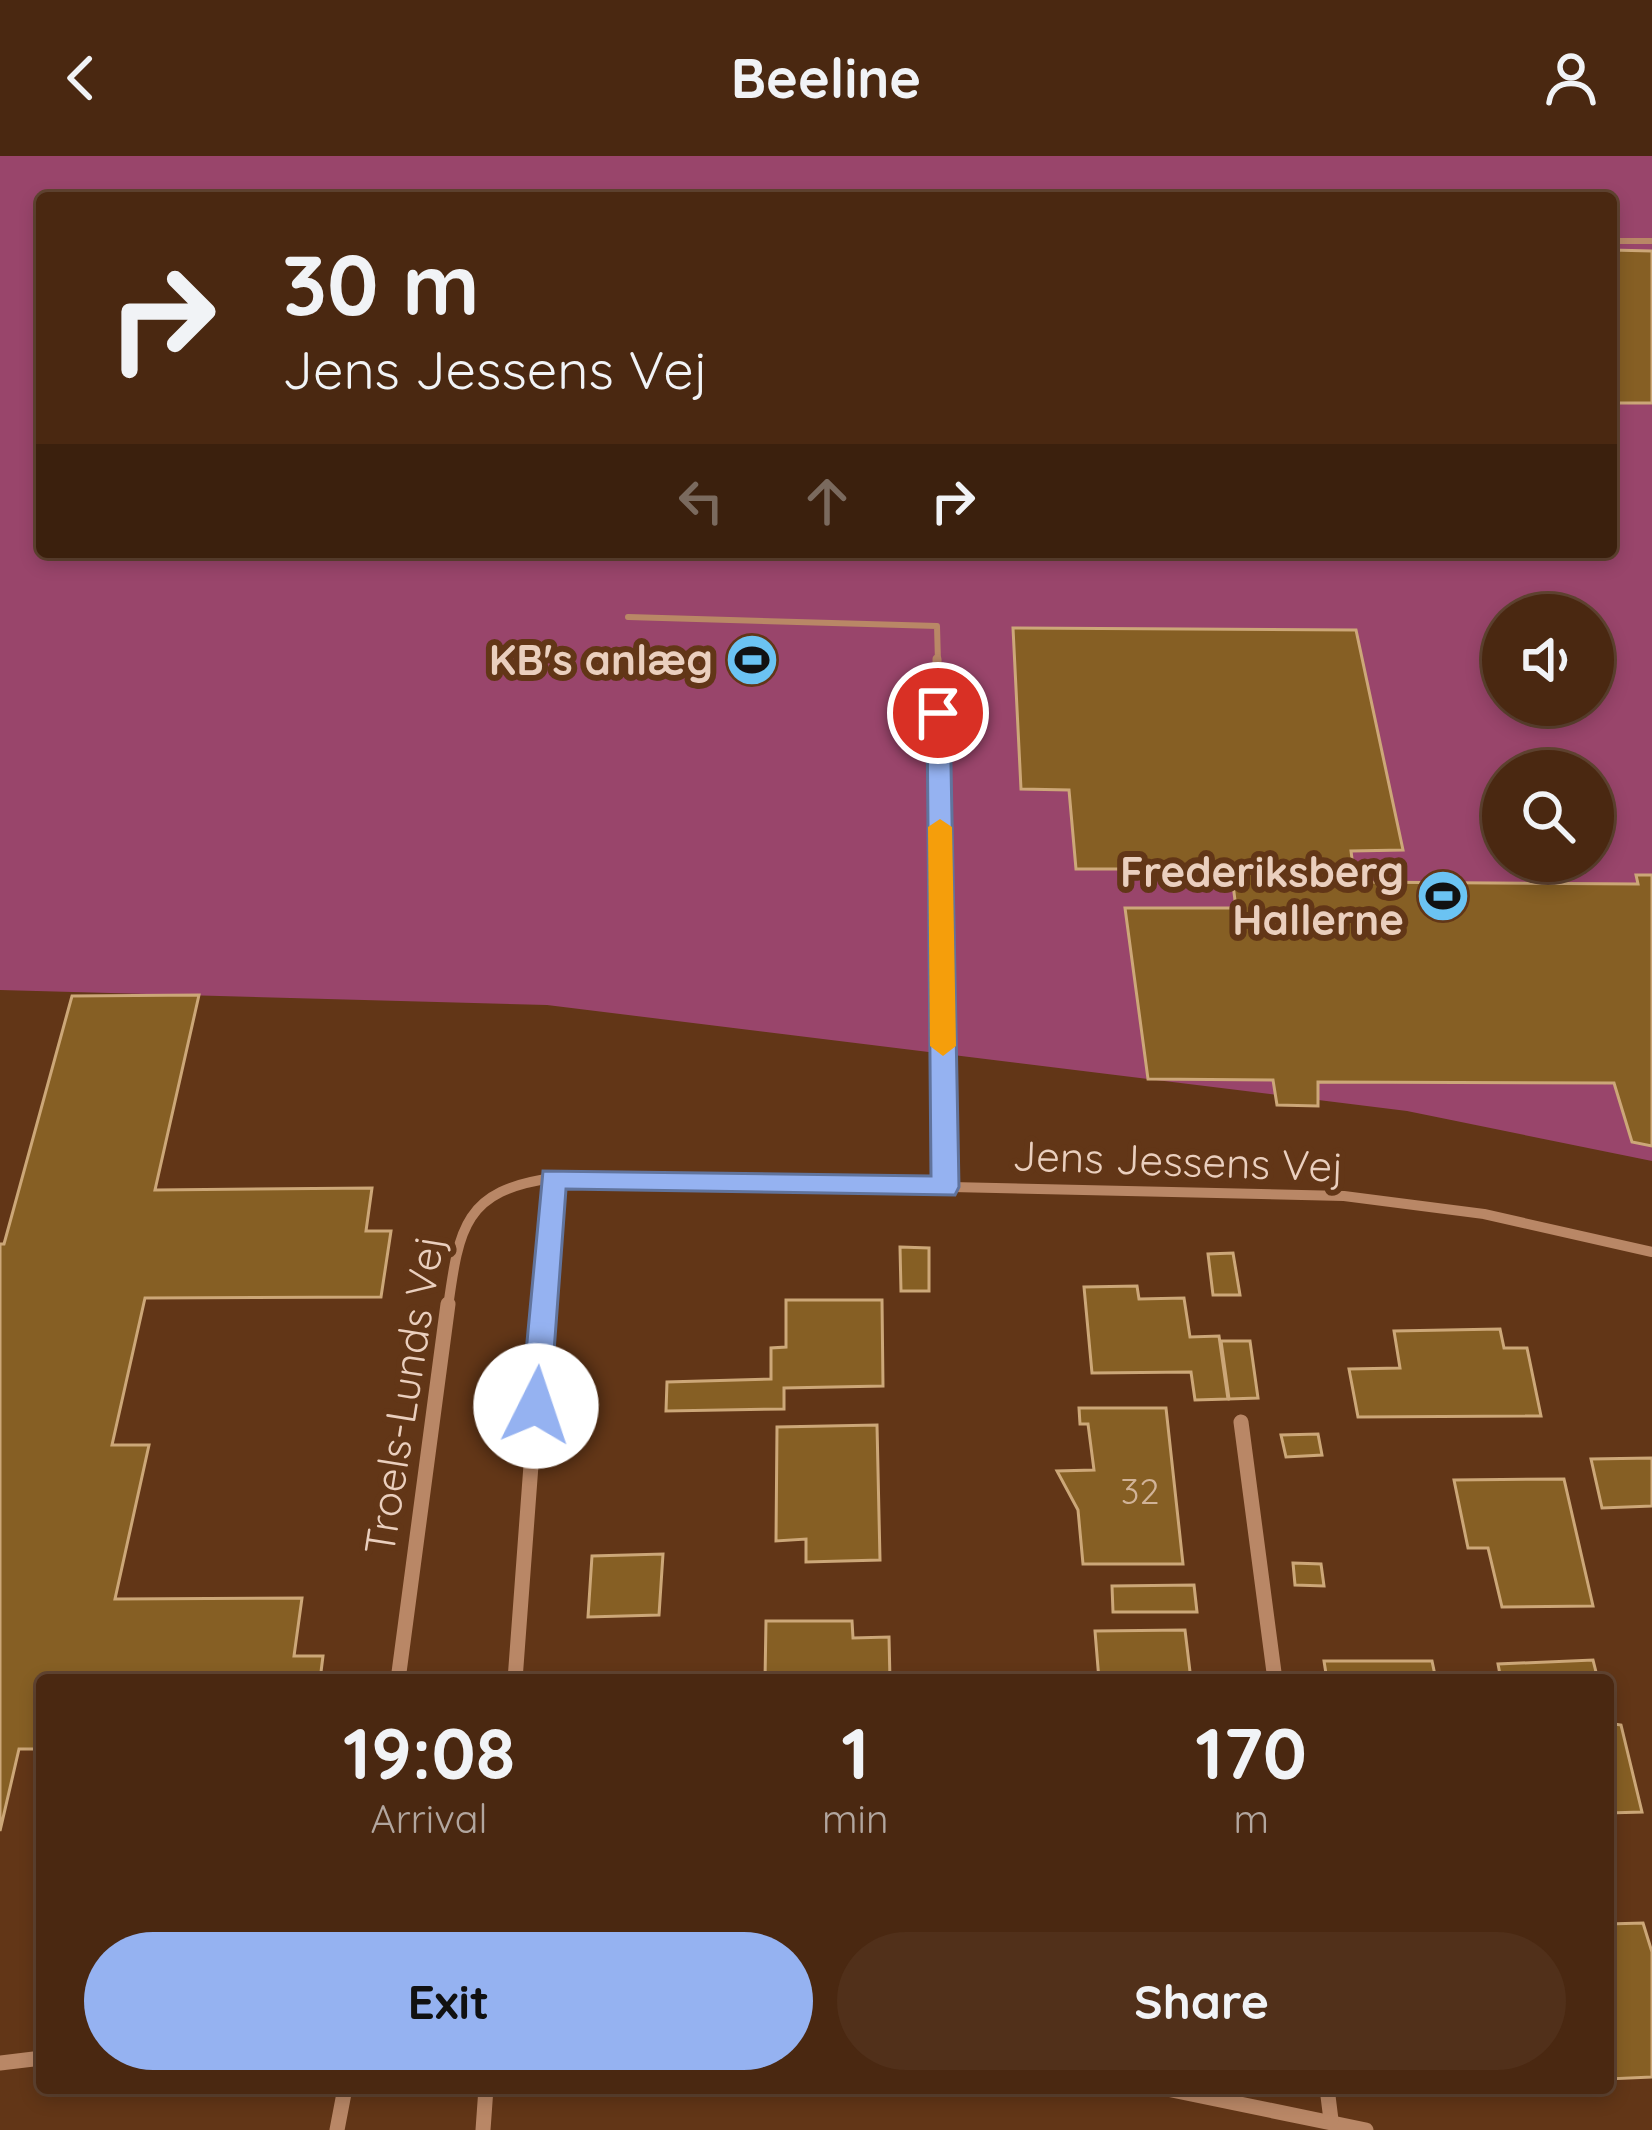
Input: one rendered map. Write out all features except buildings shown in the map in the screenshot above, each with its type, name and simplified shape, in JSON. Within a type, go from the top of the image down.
[{"type":"street","name":"Jens Jessens Vej","points":[[553,1178],[1344,1196],[1484,1214],[1652,1252]]},
{"type":"street","name":"Troels-Lunds Vej","points":[[399,1674],[457,1239],[480,1202],[513,1182],[553,1178]]},
{"type":"street","points":[[515,1674],[553,1178]]},
{"type":"street","points":[[1241,1422],[1274,1674]]},
{"type":"street","points":[[0,2063],[36,2059]]},
{"type":"street","points":[[338,2130],[343,2094]]},
{"type":"street","points":[[483,2130],[486,2094]]},
{"type":"street","points":[[1194,2094],[1366,2130]]},
{"type":"street","points":[[1328,2094],[1331,2120]]},
{"type":"lane","points":[[1617,241],[1652,241]]},
{"type":"lane","points":[[628,617],[937,626],[945,1187]]},
{"type":"shaded area","name":"KB's anlæg","points":[[0,156],[1652,156],[1652,1161],[1407,1111],[547,1005],[0,990]]},
{"type":"slow traffic","points":[[940,827],[943,1046]]},
{"type":"place","name":"KB's anlæg","points":[[752,660]]},
{"type":"place","name":"Frederiksberg Hallerne","points":[[1443,896]]},
{"type":"route","points":[[536,1406],[553,1178],[945,1187],[938,713]]}]
